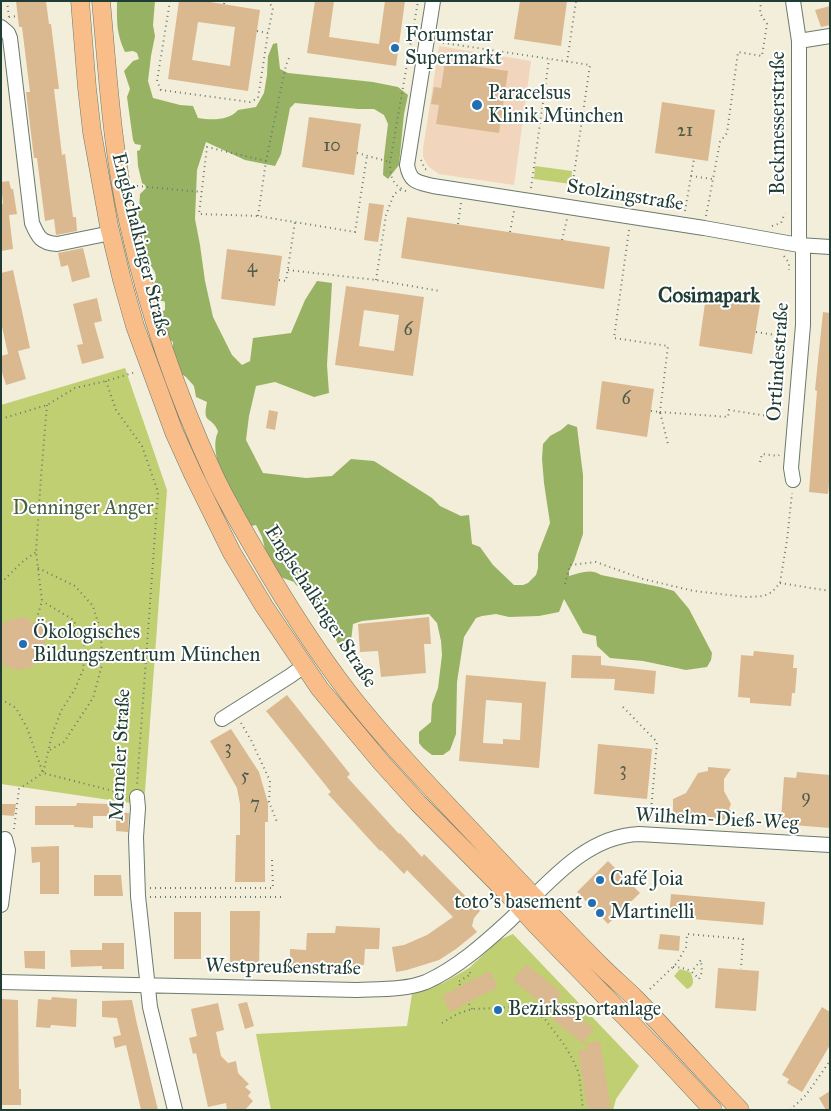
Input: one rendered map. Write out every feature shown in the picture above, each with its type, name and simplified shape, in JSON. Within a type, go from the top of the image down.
[{"type":"main road","name":"Englschalkinger Straße","points":[[80,1],[92,132],[122,280],[150,367],[174,432],[232,553],[264,606],[320,689],[418,803],[452,836],[633,996],[740,1110]]},
{"type":"main road","name":"Englschalkinger Straße","points":[[101,1],[112,129],[128,224],[142,277],[168,362],[192,424],[215,477],[249,540],[316,649],[357,704],[528,903],[536,925],[713,1110]]},
{"type":"street","points":[[412,178],[407,165],[432,1]]},
{"type":"street","name":"Beckmesserstraße","points":[[792,1],[799,41],[801,245]]},
{"type":"street","points":[[5,22],[10,38],[32,223],[36,234],[42,241],[49,244],[57,244],[111,233]]},
{"type":"street","points":[[799,41],[830,36]]},
{"type":"street","name":"Stolzingstraße","points":[[412,178],[433,186],[801,245],[830,247]]},
{"type":"street","name":"Ortlindestraße","points":[[793,480],[791,468],[803,325],[801,245]]},
{"type":"street","points":[[222,720],[304,666]]},
{"type":"street","name":"Memeler Straße","points":[[137,797],[138,892],[150,1006],[175,1110]]},
{"type":"street","name":"Wilhelm-Dieß-Weg","points":[[528,903],[572,861],[589,849],[626,835],[830,846]]},
{"type":"street","points":[[1,905],[8,850],[5,839]]},
{"type":"street","name":"Westpreußenstraße","points":[[1,982],[358,990],[406,987],[424,982],[451,969],[495,934],[528,903]]},
{"type":"path","points":[[5,22],[7,1]]},
{"type":"path","points":[[170,1],[157,82],[161,90],[250,102],[258,98],[273,8],[268,1]]},
{"type":"path","points":[[402,189],[390,175],[390,162],[418,1]]},
{"type":"path","points":[[567,62],[576,1]]},
{"type":"path","points":[[704,228],[720,142],[727,133],[738,52],[762,56],[767,24],[760,14],[761,1]]},
{"type":"path","points":[[257,31],[268,33]]},
{"type":"path","points":[[436,42],[590,65],[571,192]]},
{"type":"path","points":[[258,216],[266,161],[286,65],[290,56]]},
{"type":"path","points":[[532,186],[550,59]]},
{"type":"path","points":[[266,161],[208,147],[200,214],[258,216],[355,232],[367,156]]},
{"type":"path","points":[[357,154],[390,162]]},
{"type":"path","points":[[684,225],[694,159]]},
{"type":"path","points":[[691,176],[712,179]]},
{"type":"path","points":[[376,280],[386,214],[394,194],[402,189],[412,178]]},
{"type":"path","points":[[121,186],[146,186],[202,192]]},
{"type":"path","points":[[458,224],[461,203]]},
{"type":"path","points":[[510,232],[514,211]]},
{"type":"path","points":[[562,240],[567,218]]},
{"type":"path","points":[[630,218],[614,338],[668,346],[660,412],[668,444]]},
{"type":"path","points":[[278,280],[286,281],[296,222]]},
{"type":"path","points":[[288,270],[376,280],[440,291]]},
{"type":"path","points":[[756,332],[793,338]]},
{"type":"path","points":[[1,419],[47,405],[75,388],[106,381],[150,367]]},
{"type":"path","name":"Memeler Straße","points":[[106,381],[116,410],[142,446],[158,492],[137,797]]},
{"type":"path","points":[[35,624],[42,601],[36,552],[40,478],[47,405]]},
{"type":"path","points":[[651,411],[728,417],[729,410],[795,420]]},
{"type":"path","points":[[565,584],[570,566],[596,562],[644,579],[694,591],[764,596],[772,592],[780,583],[787,540],[793,480]]},
{"type":"path","points":[[1,583],[22,562],[36,552]]},
{"type":"path","points":[[38,568],[75,586],[93,606],[101,633],[102,665],[92,698],[64,742],[48,751]]},
{"type":"path","points":[[780,583],[830,591]]},
{"type":"path","points":[[5,839],[14,829],[19,789],[43,773],[52,735],[82,670],[85,652],[83,634],[72,619],[42,601]]},
{"type":"path","points":[[83,634],[101,633]]},
{"type":"path","points":[[1,699],[16,708],[27,728],[43,773]]},
{"type":"path","points":[[623,708],[657,742],[648,835]]},
{"type":"path","points":[[234,712],[252,740],[270,781],[269,802],[277,822]]},
{"type":"path","points":[[43,773],[137,797]]},
{"type":"path","points":[[138,892],[273,888],[272,860]]},
{"type":"path","points":[[138,892],[282,897]]},
{"type":"path","points":[[650,989],[682,956],[686,947],[687,934],[743,939],[741,970]]},
{"type":"path","points":[[673,967],[692,971],[699,979],[702,972],[701,960],[692,971]]},
{"type":"path","points":[[460,986],[458,982],[470,975]]},
{"type":"path","points":[[469,1004],[472,1009]]},
{"type":"path","points":[[442,1023],[457,1014],[472,1009],[526,1008],[544,1018],[565,1046],[579,1074],[583,1110]]},
{"type":"path","points":[[790,1110],[806,1095],[830,1061]]},
{"type":"shaded area","name":"Paracelsus Klinik München","points":[[439,46],[531,61],[514,185],[439,174],[429,167],[425,161],[423,149]]},
{"type":"green space","points":[[117,1],[155,1],[153,25],[155,36],[148,81],[153,98],[180,105],[193,106],[198,118],[225,118],[238,110],[256,107],[264,93],[268,56],[273,44],[277,43],[280,69],[288,73],[373,82],[398,87],[408,95],[404,114],[399,165],[388,179],[383,175],[388,124],[384,115],[374,109],[295,103],[290,108],[281,154],[275,166],[245,160],[206,142],[197,170],[195,219],[213,317],[232,355],[242,365],[250,361],[253,338],[291,333],[305,300],[317,281],[332,283],[327,365],[329,393],[314,397],[275,382],[256,386],[246,440],[263,473],[306,478],[332,476],[351,459],[374,461],[432,498],[440,506],[461,516],[469,515],[472,544],[480,547],[493,565],[514,585],[523,585],[536,575],[538,554],[550,523],[544,483],[543,444],[550,436],[568,424],[577,427],[583,475],[583,534],[569,571],[569,576],[593,572],[674,591],[689,609],[712,653],[707,667],[686,670],[643,661],[610,658],[597,646],[596,636],[583,633],[564,599],[559,612],[539,616],[509,617],[496,614],[482,616],[476,618],[464,637],[457,682],[456,734],[450,750],[443,755],[432,755],[423,748],[419,743],[419,732],[431,722],[432,704],[438,688],[442,655],[437,623],[429,614],[362,621],[353,624],[350,650],[346,651],[338,644],[333,633],[317,616],[302,588],[273,571],[256,525],[251,526],[240,508],[239,502],[233,499],[220,469],[215,449],[218,431],[206,417],[207,402],[196,397],[194,386],[177,371],[173,356],[173,342],[167,337],[163,326],[165,323],[161,320],[159,313],[165,310],[165,302],[158,301],[161,293],[152,290],[156,274],[145,257],[144,254],[147,253],[145,249],[142,250],[137,229],[140,227],[141,222],[137,213],[139,210],[140,194],[146,188],[142,183],[138,166],[137,151],[140,150],[141,145],[135,144],[133,140],[127,97],[130,89],[124,71],[133,61],[139,59],[137,53],[133,51],[125,52],[122,45],[118,27]]},
{"type":"green space","points":[[535,166],[572,171],[571,184],[534,179]]},
{"type":"green space","name":"Denninger Anger","points":[[125,368],[167,490],[144,805],[1,784],[1,405]]},
{"type":"green space","name":"Bezirkssportanlage","points":[[513,934],[639,1066],[616,1099],[613,1110],[271,1110],[256,1034],[407,1026],[412,994],[443,983],[469,968],[499,940]]},
{"type":"green space","points":[[680,969],[690,972],[693,984],[690,988],[687,989],[674,976]]},
{"type":"building","points":[[16,1],[46,1],[49,24],[51,24],[59,89],[54,89],[62,155],[65,154],[73,217],[76,217],[77,231],[56,235],[54,219],[45,221],[37,158],[34,158],[26,92],[30,92],[22,27],[19,27]]},
{"type":"building","points":[[179,1],[204,1],[260,10],[248,91],[168,79]],"holes":[[[198,22],[235,27],[230,66],[192,60]]]},
{"type":"building","points":[[315,1],[334,1],[329,37],[379,44],[385,1],[405,1],[396,66],[307,53]]},
{"type":"building","points":[[520,1],[567,1],[561,46],[514,39]]},
{"type":"building","points":[[830,6],[830,25],[821,27],[815,10]]},
{"type":"building","points":[[445,62],[508,71],[499,133],[436,124],[439,105],[431,104],[434,87],[441,88]]},
{"type":"building","points":[[662,102],[715,110],[708,161],[655,153]]},
{"type":"building","points":[[309,117],[361,124],[354,175],[302,167]]},
{"type":"building","points":[[9,181],[11,189],[13,189],[17,214],[9,215],[13,249],[1,251],[1,204],[3,204],[1,182]]},
{"type":"building","points":[[369,203],[384,205],[378,242],[364,240]]},
{"type":"building","points":[[407,217],[610,247],[604,289],[401,258]]},
{"type":"building","points":[[83,248],[90,277],[72,282],[68,265],[61,267],[58,253]]},
{"type":"building","points":[[227,249],[282,256],[275,306],[221,299]]},
{"type":"building","points":[[13,270],[30,348],[18,351],[26,379],[6,385],[1,369],[1,356],[8,354],[1,322],[1,273]]},
{"type":"building","points":[[346,286],[424,297],[413,376],[335,365]],"holes":[[[364,310],[399,315],[394,351],[359,346]]]},
{"type":"building","points":[[706,296],[760,304],[752,354],[699,346]]},
{"type":"building","points":[[97,298],[102,321],[94,323],[104,358],[82,364],[77,345],[83,344],[73,304]]},
{"type":"building","points":[[823,312],[830,313],[830,473],[828,494],[809,492],[817,391],[815,390]]},
{"type":"building","points":[[602,381],[654,389],[647,437],[596,429]]},
{"type":"building","points":[[269,410],[278,412],[275,430],[266,428]]},
{"type":"building","name":"Ökologisches Bildungszentrum München","points":[[24,617],[55,636],[44,639],[45,648],[36,664],[26,669],[17,670],[7,667],[1,662],[1,624],[12,619]]},
{"type":"building","points":[[429,617],[431,644],[424,644],[426,673],[381,677],[378,651],[360,652],[358,624]]},
{"type":"building","points":[[754,651],[794,655],[793,668],[797,668],[795,693],[792,693],[791,706],[750,703],[750,698],[738,697],[741,655],[753,656]]},
{"type":"building","points":[[572,655],[601,656],[601,665],[656,671],[654,694],[614,690],[615,679],[571,678]]},
{"type":"building","points":[[466,675],[546,682],[539,768],[459,761]],"holes":[[[486,700],[522,703],[520,740],[503,739],[503,744],[483,743]]]},
{"type":"building","points":[[287,695],[350,774],[347,777],[399,834],[422,857],[424,854],[480,911],[474,918],[472,926],[477,932],[439,960],[396,972],[392,947],[404,945],[427,935],[453,917],[407,870],[404,874],[380,851],[328,794],[331,792],[266,711]]},
{"type":"building","points":[[231,729],[259,772],[268,803],[268,822],[265,822],[265,882],[235,882],[236,835],[240,835],[240,804],[237,788],[210,741]]},
{"type":"building","points":[[598,744],[652,749],[647,799],[594,794]]},
{"type":"building","points":[[708,767],[731,769],[724,779],[724,791],[731,804],[729,809],[731,811],[724,820],[703,816],[699,821],[673,818],[673,799],[686,793],[698,773],[708,771]]},
{"type":"building","points":[[797,772],[830,775],[830,828],[793,825],[793,820],[781,819],[784,777],[796,778]]},
{"type":"building","points":[[77,803],[109,804],[109,816],[93,816],[93,828],[74,827],[74,825],[35,825],[35,806],[76,806]]},
{"type":"building","points":[[1,804],[16,804],[14,816],[1,815]]},
{"type":"building","points":[[116,812],[129,813],[128,832],[116,831]]},
{"type":"building","points":[[59,846],[59,894],[40,894],[40,862],[32,863],[31,847]]},
{"type":"building","points":[[608,861],[640,893],[608,924],[577,892]]},
{"type":"building","points":[[94,875],[121,875],[123,896],[94,896]]},
{"type":"building","points":[[671,894],[765,902],[763,925],[669,917]]},
{"type":"building","points":[[230,911],[260,911],[259,971],[230,971]]},
{"type":"building","points":[[174,912],[201,912],[201,959],[174,959]]},
{"type":"building","points":[[336,926],[380,928],[379,949],[365,949],[364,965],[333,965],[333,973],[290,972],[290,949],[306,950],[307,933],[335,933]]},
{"type":"building","points":[[660,934],[680,936],[679,951],[658,949]]},
{"type":"building","points":[[102,943],[124,943],[124,969],[102,969],[102,966],[71,967],[70,950],[102,950]]},
{"type":"building","points":[[24,951],[45,951],[45,969],[25,968]]},
{"type":"building","points":[[526,964],[562,993],[557,999],[594,1029],[583,1043],[553,1020],[556,1016],[513,980]]},
{"type":"building","points":[[718,968],[759,971],[756,1011],[715,1008]]},
{"type":"building","points":[[490,971],[498,987],[450,1012],[442,996]]},
{"type":"building","points":[[52,997],[77,999],[76,1027],[51,1025],[50,1028],[36,1027],[38,999],[51,1000]]},
{"type":"building","points":[[1,999],[18,1000],[19,1089],[21,1089],[21,1105],[1,1105]]},
{"type":"building","points":[[132,1000],[158,1110],[141,1110],[126,1045],[115,1048],[113,1037],[121,1035],[117,1018],[102,1017],[102,1001]]},
{"type":"building","points":[[247,1002],[254,1026],[245,1029],[238,1004]]},
{"type":"building","points":[[218,1003],[224,1030],[216,1032],[221,1056],[228,1063],[236,1061],[238,1073],[249,1084],[245,1087],[251,1092],[248,1096],[253,1101],[245,1110],[227,1110],[226,1103],[208,1107],[196,1053],[193,1054],[189,1038],[197,1036],[191,1009]]},
{"type":"building","points":[[822,1007],[830,1012],[830,1045],[802,1092],[787,1083],[789,1079],[782,1075]]},
{"type":"building","points":[[600,1041],[611,1110],[588,1110],[578,1051],[590,1049],[583,1044]]},
{"type":"building","points":[[830,1091],[830,1110],[826,1110],[819,1098]]},
{"type":"place","name":"Forumstar Supermarkt","points":[[395,48]]},
{"type":"place","name":"Paracelsus Klinik München","points":[[477,105]]},
{"type":"place","name":"Ökologisches Bildungszentrum München","points":[[23,644]]},
{"type":"place","name":"Café Joia","points":[[600,880]]},
{"type":"place","name":"toto's basement","points":[[592,903]]},
{"type":"place","name":"Martinelli","points":[[600,913]]},
{"type":"place","name":"Bezirkssportanlage","points":[[498,1010]]},
{"type":"district","name":"Cosimapark","points":[[709,297]]}]
